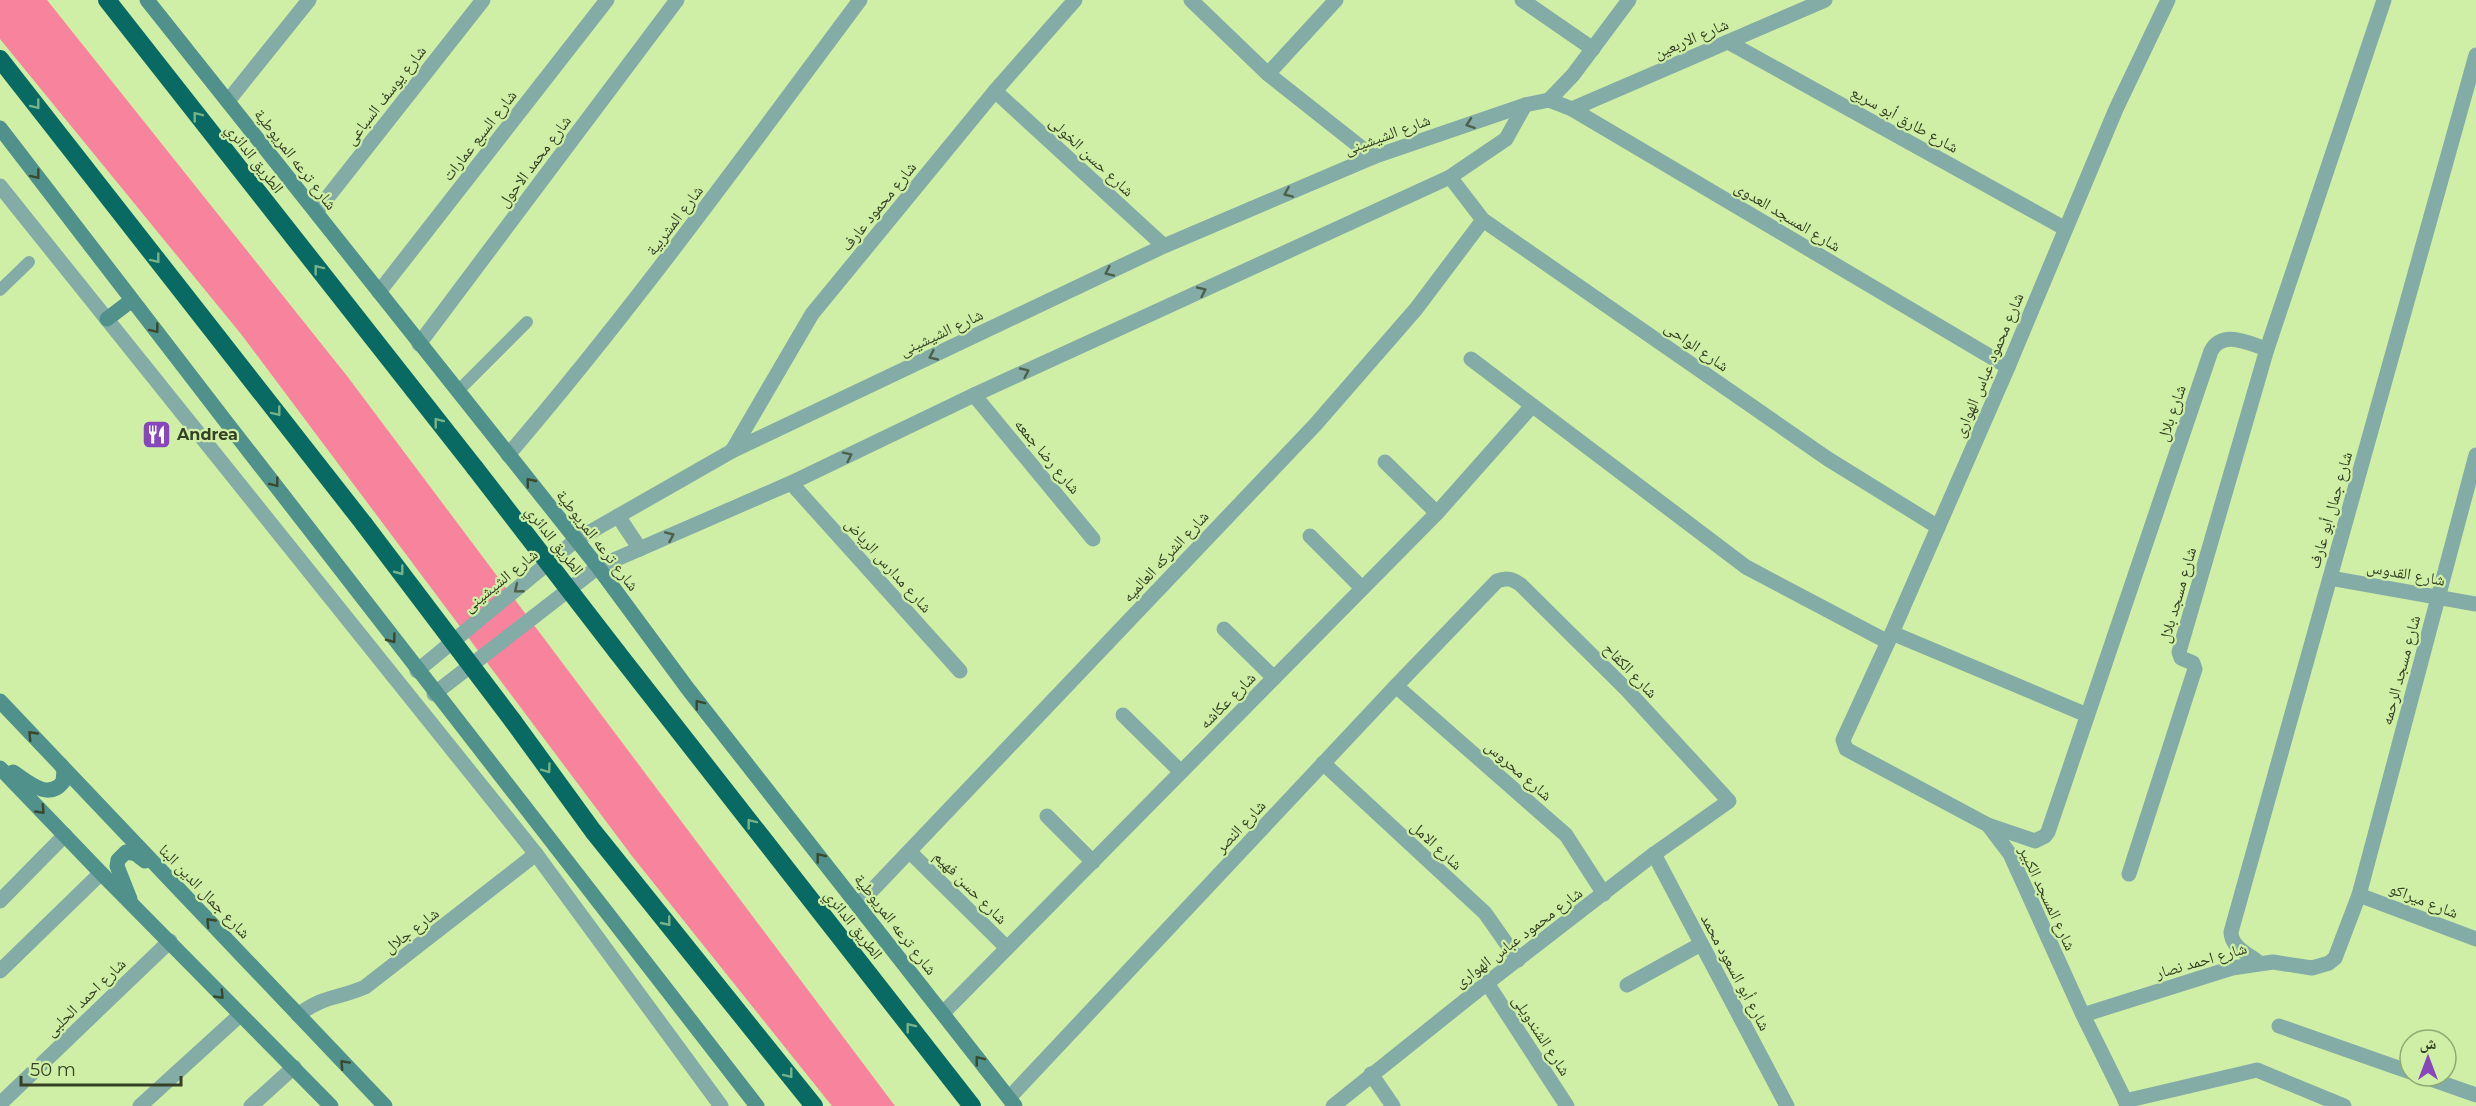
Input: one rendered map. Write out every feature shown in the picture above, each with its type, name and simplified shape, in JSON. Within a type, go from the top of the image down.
[{"type":"highway","name":"الطريق الدائري","points":[[106,0],[972,1106]]},
{"type":"highway","points":[[0,59],[364,524],[593,831],[814,1106]]},
{"type":"main road","name":"شارع ترعه المريوطية","points":[[147,0],[598,567],[688,689],[1012,1102]]},
{"type":"main road","points":[[0,128],[279,489],[440,689],[757,1106]]},
{"type":"main road","points":[[107,319],[132,300]]},
{"type":"main road","name":"شارع جمال الدين البنا","points":[[0,701],[385,1106]]},
{"type":"main road","points":[[0,766],[37,788],[48,791],[59,787],[63,782],[64,770],[61,765]]},
{"type":"main road","points":[[0,766],[101,873],[331,1106]]},
{"type":"main road","points":[[132,904],[117,866],[121,855],[126,852],[136,855],[165,875]]},
{"type":"street","points":[[228,101],[309,0]]},
{"type":"street","name":"شارع يوسف السباعى","points":[[316,212],[483,0]]},
{"type":"street","name":"شارع السبع عمارات","points":[[379,292],[607,0]]},
{"type":"street","name":"شارع محمد الاحول","points":[[419,344],[677,0]]},
{"type":"street","name":"شارع المشربية","points":[[508,455],[580,371],[643,290],[861,0]]},
{"type":"street","name":"شارع محمود عارف","points":[[732,451],[812,314],[995,91],[1075,0]]},
{"type":"street","points":[[1191,0],[1268,74],[1373,157]]},
{"type":"street","points":[[1268,74],[1336,0]]},
{"type":"street","points":[[1522,0],[1593,49]]},
{"type":"street","points":[[1549,100],[1573,75],[1629,0]]},
{"type":"street","name":"شارع الاربعين","points":[[1572,109],[1825,0]]},
{"type":"street","name":"شارع محمود عباس الهوارى","points":[[1843,745],[1843,740],[2008,367],[2064,228],[2116,109],[2168,0]]},
{"type":"street","points":[[2267,349],[2384,0]]},
{"type":"street","name":"شارع طارق أبو سريع","points":[[1728,42],[2064,228]]},
{"type":"street","name":"شارع جمال أبو عارف","points":[[2258,962],[2235,945],[2231,940],[2231,932],[2476,55]]},
{"type":"street","name":"شارع حسن الخولى","points":[[995,91],[1164,246]]},
{"type":"street","name":"شارع المسجد العدوى","points":[[1549,100],[1572,109],[2008,367]]},
{"type":"street","name":"شارع الشيشينى","points":[[422,667],[576,540],[732,451],[1164,246],[1373,157],[1525,105],[1549,100]]},
{"type":"street","points":[[440,689],[598,567],[791,483],[974,395],[1450,177],[1506,139],[1525,105]]},
{"type":"street","name":"شارع الواحى","points":[[1450,177],[1483,220],[1828,459],[1938,527]]},
{"type":"street","points":[[0,186],[536,855],[721,1106]]},
{"type":"street","name":"شارع الشركه العالميه","points":[[858,905],[1315,425],[1416,309],[1483,220]]},
{"type":"street","name":"شارع بلال","points":[[1988,825],[2029,840],[2035,841],[2045,836],[2211,351],[2220,340],[2227,338],[2267,349]]},
{"type":"street","name":"شارع مسجد بلال","points":[[2129,874],[2195,669],[2193,663],[2181,658],[2179,652],[2267,349]]},
{"type":"street","points":[[1471,359],[1753,572],[1890,638],[2087,715]]},
{"type":"street","name":"شارع رضا جمعه","points":[[974,395],[1093,539]]},
{"type":"street","name":"شارع عكاشه","points":[[943,1013],[1437,513],[1532,407]]},
{"type":"street","name":"شارع مسجد الرحمه","points":[[2360,895],[2476,455]]},
{"type":"street","points":[[1385,462],[1437,513]]},
{"type":"street","name":"شارع مدارس الرياض","points":[[791,483],[960,671]]},
{"type":"street","points":[[618,516],[640,549]]},
{"type":"street","points":[[1310,536],[1362,588]]},
{"type":"street","name":"شارع الكفاح","points":[[1497,581],[1504,578],[1521,585],[1627,690],[1729,801]]},
{"type":"street","name":"شارع القدوس","points":[[2330,578],[2476,604]]},
{"type":"street","name":"شارع النصر","points":[[1012,1102],[1323,763],[1497,581]]},
{"type":"street","points":[[1224,629],[1274,678]]},
{"type":"street","name":"شارع محروس","points":[[1396,686],[1566,835],[1604,894]]},
{"type":"street","points":[[1123,715],[1181,772]]},
{"type":"street","name":"شارع المسجد الكبير","points":[[1843,745],[1846,749],[1988,825],[2010,855],[2127,1104]]},
{"type":"street","name":"شارع الامل","points":[[1323,763],[1485,913],[1518,960]]},
{"type":"street","name":"شارع محمود عباس الهوارى","points":[[1333,1106],[1487,983],[1654,855],[1729,801]]},
{"type":"street","points":[[1047,816],[1093,862]]},
{"type":"street","points":[[0,901],[65,835]]},
{"type":"street","name":"شارع حسن فهيم","points":[[910,852],[1007,948]]},
{"type":"street","name":"شارع جلال","points":[[298,1015],[314,1003],[352,993],[365,987],[536,855]]},
{"type":"street","name":"شارع أبو السعود محمد","points":[[1654,855],[1787,1106]]},
{"type":"street","points":[[0,972],[101,873]]},
{"type":"street","name":"شارع احمد نصار","points":[[2083,1014],[2213,973],[2258,962],[2288,963],[2312,968],[2329,963],[2335,958],[2360,895]]},
{"type":"street","name":"شارع ميراكو","points":[[2360,895],[2476,939]]},
{"type":"street","name":"شارع احمد الحلبى","points":[[0,1104],[170,941]]},
{"type":"street","points":[[1627,985],[1701,944]]},
{"type":"street","name":"شارع الشندويلى","points":[[1487,983],[1567,1106]]},
{"type":"street","points":[[140,1106],[240,1015]]},
{"type":"street","points":[[2279,1026],[2398,1068]]},
{"type":"street","points":[[251,1106],[294,1067]]},
{"type":"street","points":[[2127,1104],[2257,1070],[2344,1106]]},
{"type":"street","points":[[1371,1074],[1393,1106]]},
{"type":"street","points":[[2456,1088],[2476,1095]]},
{"type":"lane","points":[[0,290],[29,262]]},
{"type":"lane","points":[[457,392],[527,322]]},
{"type":"shaded area","points":[[0,0],[47,0],[347,376],[895,1106],[832,1106],[632,856],[241,334],[0,39]]},
{"type":"place","name":"Andrea","points":[[156,434]]}]
